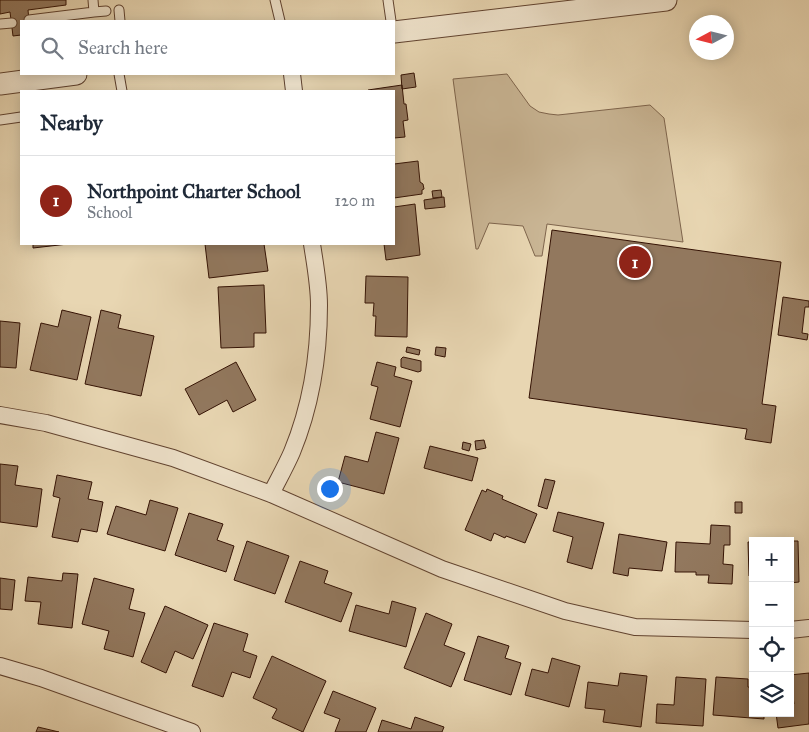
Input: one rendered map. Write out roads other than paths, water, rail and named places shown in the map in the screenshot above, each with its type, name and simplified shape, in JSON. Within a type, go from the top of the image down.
[{"type":"street","points":[[395,32],[544,11],[666,0]]},
{"type":"street","points":[[0,84],[68,75]]},
{"type":"street","points":[[292,75],[294,90]]},
{"type":"street","points":[[271,494],[292,453],[311,390],[318,344],[319,303],[312,245]]},
{"type":"street","points":[[0,416],[46,423],[173,458],[271,494],[442,569],[565,612],[635,627],[749,630]]},
{"type":"street","points":[[794,630],[809,628]]},
{"type":"street","points":[[0,666],[41,678],[192,732]]},
{"type":"lane","points":[[93,0],[94,12]]},
{"type":"lane","points":[[275,0],[280,20]]},
{"type":"lane","points":[[388,0],[391,20]]},
{"type":"lane","points":[[119,10],[120,20]]},
{"type":"lane","points":[[29,20],[106,11]]},
{"type":"lane","points":[[0,24],[12,23]]},
{"type":"lane","points":[[119,75],[122,90]]},
{"type":"lane","points":[[0,120],[20,117]]},
{"type":"place","name":"Northpoint Charter School","points":[[635,262]]}]
